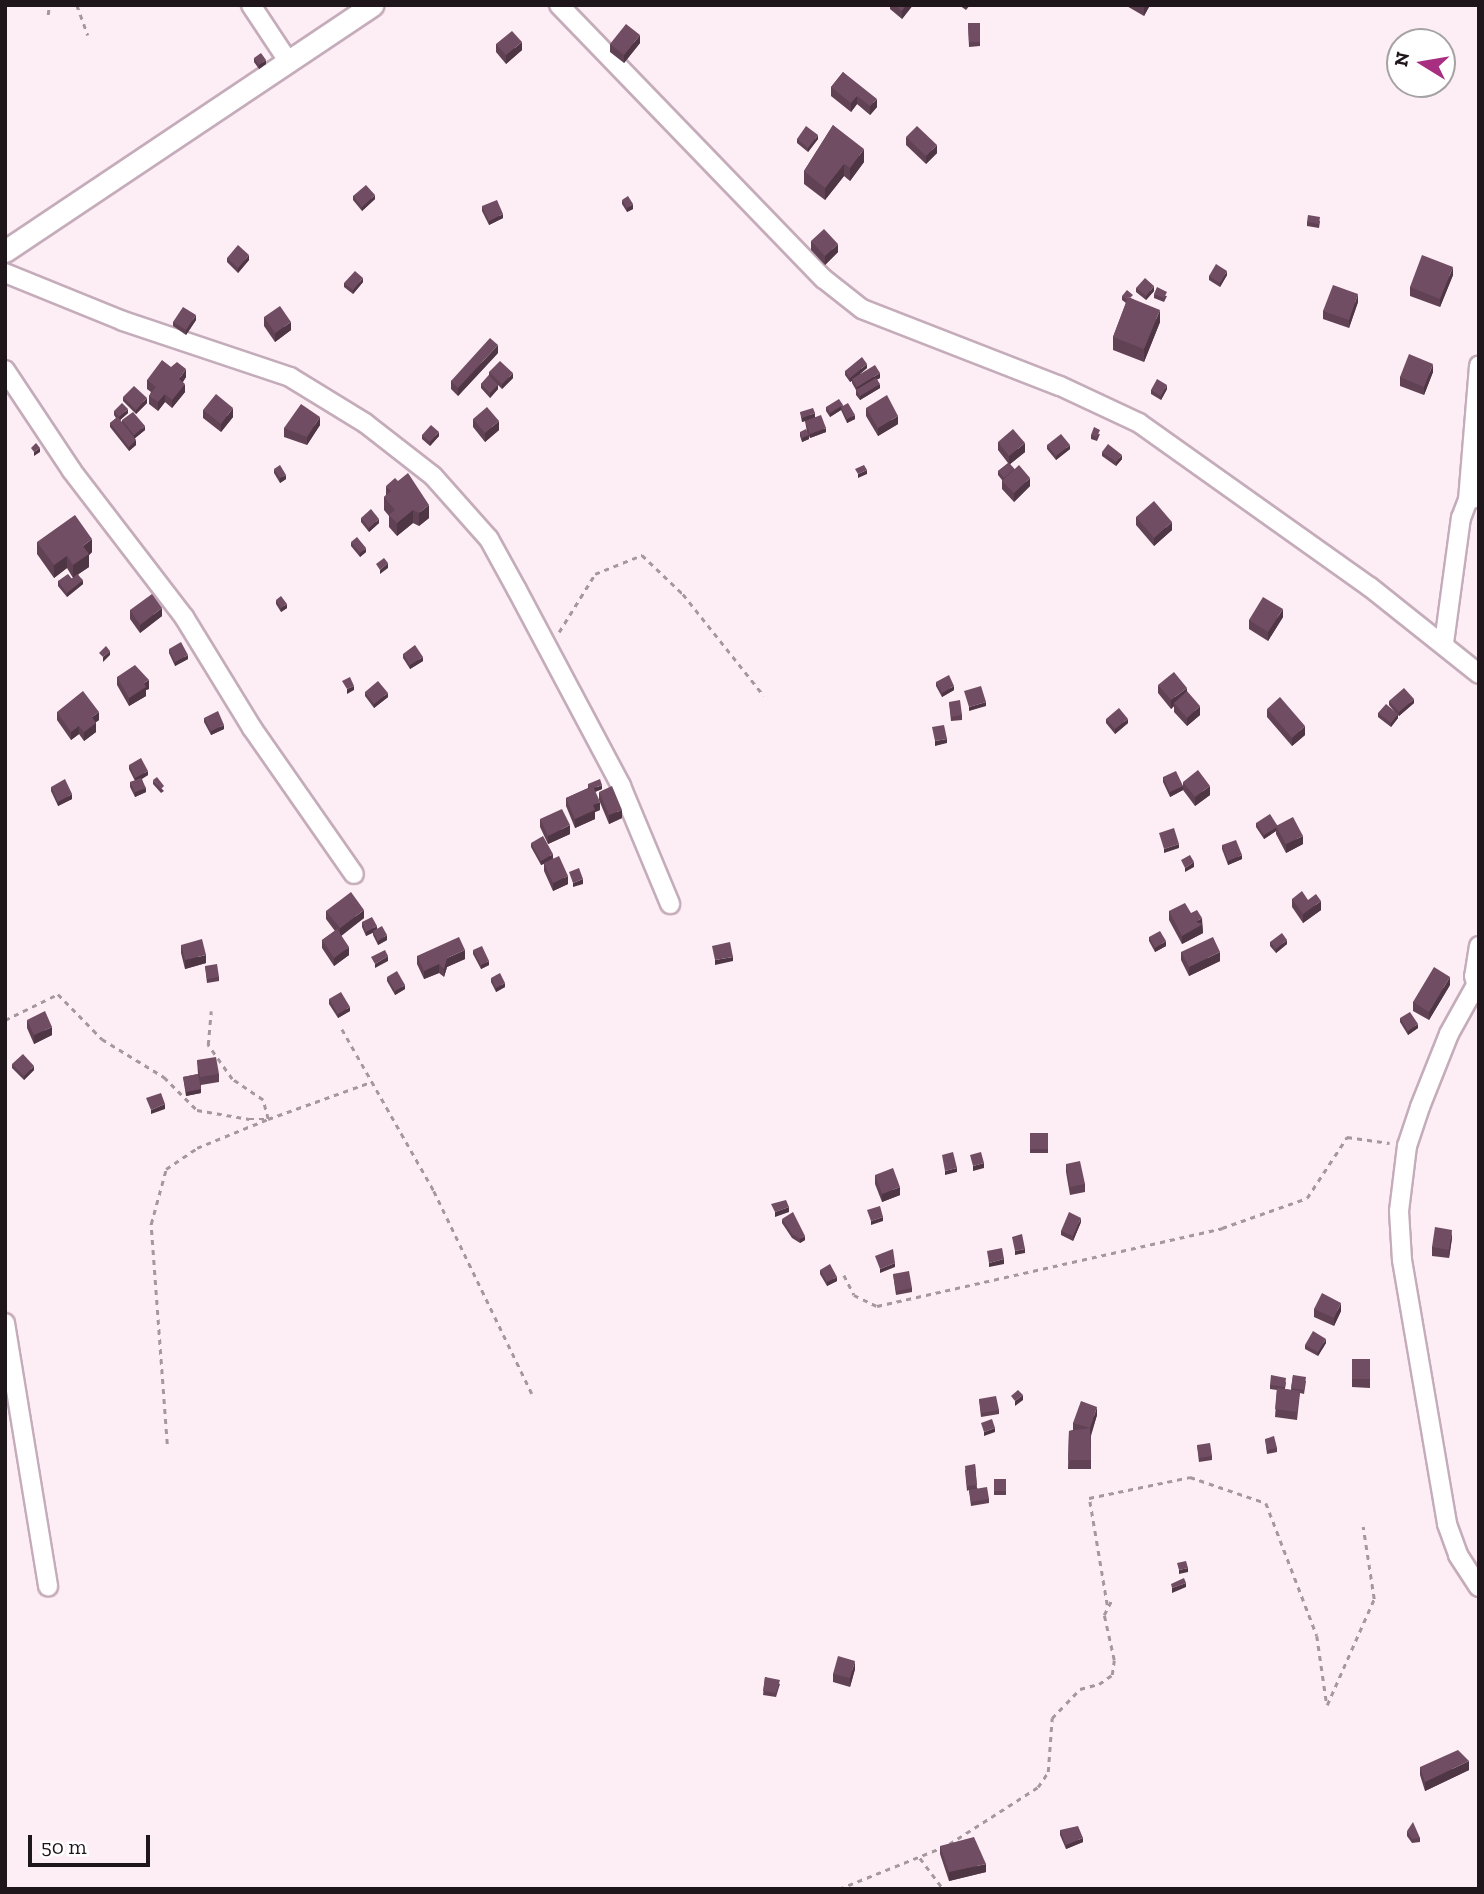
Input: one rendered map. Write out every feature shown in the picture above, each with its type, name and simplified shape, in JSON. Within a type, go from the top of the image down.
[{"type":"street","points":[[251,5],[288,61]]},
{"type":"street","points":[[5,251],[372,5]]},
{"type":"street","points":[[559,5],[824,279],[862,309],[1060,386],[1139,423],[1444,643],[1479,674]]},
{"type":"street","points":[[5,273],[123,321],[258,363],[324,396],[365,423],[460,502],[489,539],[621,786],[670,904]]},
{"type":"street","points":[[1444,643],[1461,518],[1474,498],[1479,365]]},
{"type":"street","points":[[5,370],[79,481],[184,617],[252,728],[354,874]]},
{"type":"street","points":[[1479,946],[1477,991],[1437,1062],[1407,1146],[1399,1211],[1416,1350],[1447,1524],[1466,1571],[1479,1587]]},
{"type":"street","points":[[5,1323],[48,1587]]},
{"type":"path","points":[[48,15],[49,5]]},
{"type":"path","points":[[77,5],[88,35]]},
{"type":"path","points":[[548,650],[595,574],[642,555],[683,594],[764,696]]},
{"type":"path","points":[[5,1020],[58,994],[102,1039],[164,1077],[197,1110],[268,1119]]},
{"type":"path","points":[[211,1011],[208,1045],[232,1079],[263,1100],[268,1119]]},
{"type":"path","points":[[342,1030],[434,1191],[532,1394]]},
{"type":"path","points":[[167,1444],[165,1364],[153,1303],[150,1224],[166,1169],[197,1148],[371,1082]]},
{"type":"path","points":[[844,1275],[854,1295],[877,1306],[1222,1228],[1307,1198],[1347,1138],[1407,1146]]},
{"type":"path","points":[[839,1889],[920,1857],[1038,1787],[1048,1772],[1052,1718],[1080,1689],[1112,1675],[1107,1605],[1089,1498],[1190,1477],[1266,1503],[1317,1636],[1327,1705],[1374,1599],[1363,1527]]},
{"type":"path","points":[[1107,1605],[1112,1599]]},
{"type":"path","points":[[920,1857],[943,1889]]},
{"type":"building","points":[[895,5],[906,5],[902,11]]},
{"type":"building","points":[[968,23],[980,23],[980,42],[969,42]]},
{"type":"building","points":[[626,24],[640,35],[624,55],[610,44]]},
{"type":"building","points":[[512,31],[522,42],[506,55],[496,44]]},
{"type":"building","points":[[261,53],[266,60],[259,65],[254,58]]},
{"type":"building","points":[[843,72],[877,99],[870,106],[857,96],[851,103],[831,87]]},
{"type":"building","points":[[833,125],[864,149],[850,168],[844,164],[825,188],[804,171]]},
{"type":"building","points":[[806,126],[818,135],[808,148],[797,139]]},
{"type":"building","points":[[917,126],[937,145],[926,156],[906,137]]},
{"type":"building","points":[[366,185],[375,195],[362,207],[353,196]]},
{"type":"building","points":[[628,196],[633,204],[627,208],[622,200]]},
{"type":"building","points":[[497,200],[503,214],[489,221],[482,206]]},
{"type":"building","points":[[1308,215],[1320,217],[1319,224],[1307,222]]},
{"type":"building","points":[[824,229],[838,244],[825,256],[811,241]]},
{"type":"building","points":[[238,245],[249,255],[238,268],[227,258]]},
{"type":"building","points":[[1422,255],[1453,267],[1440,299],[1410,287]]},
{"type":"building","points":[[1216,264],[1227,271],[1220,283],[1209,276]]},
{"type":"building","points":[[355,271],[363,278],[353,290],[344,283]]},
{"type":"building","points":[[1145,278],[1154,286],[1146,296],[1136,288]]},
{"type":"building","points":[[1333,285],[1358,294],[1349,320],[1323,311]]},
{"type":"building","points":[[1157,287],[1167,292],[1164,298],[1154,294]]},
{"type":"building","points":[[1127,290],[1133,295],[1127,300],[1122,296]]},
{"type":"building","points":[[1128,297],[1160,310],[1144,349],[1113,337]]},
{"type":"building","points":[[280,306],[291,322],[275,333],[264,317]]},
{"type":"building","points":[[183,307],[196,315],[186,330],[173,322]]},
{"type":"building","points":[[490,338],[498,345],[458,388],[451,381]]},
{"type":"building","points":[[1409,354],[1433,364],[1424,387],[1400,377]]},
{"type":"building","points":[[862,357],[867,364],[850,378],[845,371]]},
{"type":"building","points":[[162,360],[171,367],[177,362],[186,369],[179,379],[185,384],[172,400],[165,394],[158,402],[149,396],[156,387],[147,380]]},
{"type":"building","points":[[500,361],[513,373],[502,384],[489,372]]},
{"type":"building","points":[[875,365],[880,373],[857,387],[852,379]]},
{"type":"building","points":[[489,375],[498,385],[490,393],[481,384]]},
{"type":"building","points":[[876,378],[880,384],[860,396],[856,390]]},
{"type":"building","points":[[1157,379],[1167,385],[1161,396],[1151,390]]},
{"type":"building","points":[[134,386],[147,398],[136,410],[123,397]]},
{"type":"building","points":[[216,394],[233,408],[221,424],[203,410]]},
{"type":"building","points":[[887,395],[898,416],[878,428],[866,408]]},
{"type":"building","points":[[839,399],[843,405],[830,413],[826,407]]},
{"type":"building","points":[[122,403],[128,409],[119,417],[114,411]]},
{"type":"building","points":[[848,403],[855,415],[847,419],[841,407]]},
{"type":"building","points":[[301,404],[320,417],[307,437],[284,428]]},
{"type":"building","points":[[487,407],[499,421],[485,433],[473,419]]},
{"type":"building","points":[[813,408],[815,413],[802,418],[800,412]]},
{"type":"building","points":[[133,412],[145,426],[134,435],[122,420]]},
{"type":"building","points":[[821,415],[826,428],[810,434],[805,421]]},
{"type":"building","points":[[118,417],[136,440],[129,447],[110,423]]},
{"type":"building","points":[[431,425],[439,432],[430,442],[422,435]]},
{"type":"building","points":[[1094,427],[1100,430],[1097,437],[1091,435]]},
{"type":"building","points":[[806,429],[809,435],[802,438],[800,432]]},
{"type":"building","points":[[1013,429],[1025,443],[1009,456],[998,442]]},
{"type":"building","points":[[1061,434],[1070,445],[1056,456],[1047,445]]},
{"type":"building","points":[[36,443],[40,448],[34,452],[31,448]]},
{"type":"building","points":[[1108,444],[1122,455],[1116,462],[1102,452]]},
{"type":"building","points":[[1009,463],[1014,469],[1004,478],[998,471]]},
{"type":"building","points":[[280,465],[286,475],[280,478],[274,469]]},
{"type":"building","points":[[864,465],[867,470],[858,474],[855,469]]},
{"type":"building","points":[[1019,465],[1030,478],[1014,493],[1002,481]]},
{"type":"building","points":[[408,473],[429,505],[419,513],[413,510],[397,523],[389,515],[395,510],[384,497],[391,491],[386,486],[395,478],[398,481]]},
{"type":"building","points":[[1154,501],[1172,522],[1154,538],[1136,517]]},
{"type":"building","points":[[371,509],[379,519],[369,528],[361,518]]},
{"type":"building","points":[[75,515],[92,539],[83,546],[89,554],[73,565],[67,556],[54,565],[37,542]]},
{"type":"building","points":[[357,537],[366,548],[360,553],[351,542]]},
{"type":"building","points":[[384,558],[388,563],[380,570],[376,564]]},
{"type":"building","points":[[68,574],[72,579],[77,574],[83,580],[67,593],[58,581]]},
{"type":"building","points":[[152,594],[162,608],[140,625],[130,610]]},
{"type":"building","points":[[281,596],[287,604],[281,608],[276,600]]},
{"type":"building","points":[[1263,597],[1283,609],[1268,632],[1249,620]]},
{"type":"building","points":[[181,642],[188,655],[175,662],[169,649]]},
{"type":"building","points":[[415,645],[423,657],[410,665],[403,654]]},
{"type":"building","points":[[106,646],[110,651],[103,657],[99,653]]},
{"type":"building","points":[[135,665],[149,680],[144,683],[146,687],[129,698],[117,677]]},
{"type":"building","points":[[1174,672],[1187,688],[1171,700],[1158,685]]},
{"type":"building","points":[[949,675],[954,686],[942,693],[936,682]]},
{"type":"building","points":[[350,677],[354,686],[347,689],[342,681]]},
{"type":"building","points":[[378,681],[388,693],[374,704],[365,692]]},
{"type":"building","points":[[981,686],[986,702],[969,707],[964,691]]},
{"type":"building","points":[[1404,688],[1414,699],[1399,712],[1389,701]]},
{"type":"building","points":[[83,691],[99,712],[92,717],[96,723],[84,732],[79,726],[71,732],[57,712]]},
{"type":"building","points":[[1187,691],[1200,706],[1187,718],[1174,703]]},
{"type":"building","points":[[1280,697],[1305,726],[1292,738],[1267,709]]},
{"type":"building","points":[[960,700],[962,715],[951,717],[949,702]]},
{"type":"building","points":[[1386,704],[1398,714],[1391,723],[1378,713]]},
{"type":"building","points":[[1119,708],[1128,719],[1115,729],[1106,719]]},
{"type":"building","points":[[218,711],[224,725],[211,731],[204,718]]},
{"type":"building","points":[[944,725],[947,739],[935,741],[932,727]]},
{"type":"building","points":[[141,758],[148,771],[135,778],[129,765]]},
{"type":"building","points":[[1198,770],[1210,786],[1195,797],[1183,782]]},
{"type":"building","points":[[1176,771],[1183,786],[1170,792],[1163,777]]},
{"type":"building","points":[[157,777],[164,786],[161,789],[153,780]]},
{"type":"building","points":[[141,778],[146,788],[135,792],[130,782]]},
{"type":"building","points":[[65,779],[72,794],[58,802],[51,787]]},
{"type":"building","points":[[600,779],[602,785],[589,787],[588,784]]},
{"type":"building","points":[[593,786],[600,802],[593,805],[595,810],[575,819],[566,798]]},
{"type":"building","points":[[612,786],[622,810],[609,815],[599,792]]},
{"type":"building","points":[[562,809],[570,825],[548,836],[540,819]]},
{"type":"building","points":[[1270,814],[1277,827],[1264,835],[1256,823]]},
{"type":"building","points":[[1293,817],[1303,836],[1286,844],[1276,826]]},
{"type":"building","points":[[1174,828],[1179,844],[1164,849],[1159,833]]},
{"type":"building","points":[[543,836],[553,854],[541,861],[531,843]]},
{"type":"building","points":[[1236,840],[1242,855],[1228,861],[1222,845]]},
{"type":"building","points":[[1190,855],[1194,862],[1185,868],[1181,860]]},
{"type":"building","points":[[559,856],[568,876],[553,883],[544,863]]},
{"type":"building","points":[[579,868],[583,879],[573,883],[569,872]]},
{"type":"building","points":[[1302,891],[1308,900],[1316,894],[1321,901],[1303,914],[1292,899]]},
{"type":"building","points":[[351,892],[364,910],[340,928],[326,911]]},
{"type":"building","points":[[1185,903],[1191,913],[1197,910],[1202,918],[1196,922],[1203,924],[1182,936],[1169,911]]},
{"type":"building","points":[[372,917],[377,926],[366,932],[362,922]]},
{"type":"building","points":[[382,926],[387,935],[378,941],[373,931]]},
{"type":"building","points":[[337,929],[349,947],[334,958],[322,940]]},
{"type":"building","points":[[1160,931],[1166,941],[1155,948],[1149,937]]},
{"type":"building","points":[[1282,933],[1287,940],[1276,949],[1270,942]]},
{"type":"building","points":[[459,937],[465,950],[447,958],[444,969],[439,964],[424,971],[417,956]]},
{"type":"building","points":[[1213,937],[1220,952],[1189,967],[1181,952]]},
{"type":"building","points":[[202,939],[206,955],[185,960],[181,945]]},
{"type":"building","points":[[730,942],[733,957],[715,960],[712,946]]},
{"type":"building","points":[[482,946],[489,961],[481,965],[473,950]]},
{"type":"building","points":[[385,950],[388,956],[375,964],[371,957]]},
{"type":"building","points":[[217,964],[219,977],[207,979],[205,966]]},
{"type":"building","points":[[1434,967],[1450,977],[1429,1012],[1413,1002]]},
{"type":"building","points":[[397,971],[405,985],[395,991],[387,977]]},
{"type":"building","points":[[500,973],[505,983],[496,988],[491,978]]},
{"type":"building","points":[[341,992],[350,1007],[338,1014],[329,999]]},
{"type":"building","points":[[45,1011],[52,1027],[34,1035],[27,1020]]},
{"type":"building","points":[[1410,1012],[1418,1024],[1408,1031],[1400,1018]]},
{"type":"building","points":[[23,1054],[34,1066],[24,1076],[12,1064]]},
{"type":"building","points":[[216,1057],[219,1074],[200,1077],[197,1060]]},
{"type":"building","points":[[198,1074],[201,1089],[186,1092],[183,1077]]},
{"type":"building","points":[[161,1093],[165,1104],[151,1110],[146,1098]]},
{"type":"building","points":[[1030,1133],[1048,1133],[1048,1149],[1030,1149]]},
{"type":"building","points":[[953,1152],[957,1168],[945,1171],[942,1155]]},
{"type":"building","points":[[981,1152],[984,1163],[973,1166],[970,1155]]},
{"type":"building","points":[[1080,1161],[1085,1184],[1070,1187],[1066,1164]]},
{"type":"building","points":[[893,1168],[900,1187],[882,1194],[875,1175]]},
{"type":"building","points":[[786,1200],[789,1207],[775,1212],[771,1204]]},
{"type":"building","points":[[880,1206],[883,1217],[871,1221],[867,1210]]},
{"type":"building","points":[[793,1212],[805,1236],[800,1239],[792,1234],[782,1219]]},
{"type":"building","points":[[1069,1212],[1081,1218],[1073,1236],[1061,1231]]},
{"type":"building","points":[[1435,1227],[1452,1230],[1449,1250],[1432,1247]]},
{"type":"building","points":[[1022,1234],[1025,1249],[1015,1251],[1012,1237]]},
{"type":"building","points":[[1002,1248],[1004,1259],[989,1263],[987,1251]]},
{"type":"building","points":[[893,1249],[895,1263],[880,1269],[875,1256]]},
{"type":"building","points":[[830,1264],[837,1277],[827,1282],[820,1270]]},
{"type":"building","points":[[909,1271],[912,1288],[896,1291],[893,1274]]},
{"type":"building","points":[[1322,1293],[1341,1303],[1334,1318],[1314,1309]]},
{"type":"building","points":[[1313,1331],[1326,1339],[1318,1352],[1305,1345]]},
{"type":"building","points":[[1352,1359],[1370,1359],[1370,1379],[1352,1379]]},
{"type":"building","points":[[1271,1375],[1286,1378],[1285,1387],[1270,1385]]},
{"type":"building","points":[[1293,1375],[1306,1377],[1304,1390],[1291,1388]]},
{"type":"building","points":[[1277,1388],[1300,1391],[1297,1412],[1275,1409]]},
{"type":"building","points":[[1018,1390],[1023,1395],[1015,1401],[1011,1396]]},
{"type":"building","points":[[996,1396],[999,1410],[981,1413],[979,1399]]},
{"type":"building","points":[[1081,1401],[1097,1407],[1090,1428],[1073,1423]]},
{"type":"building","points":[[992,1419],[995,1428],[984,1432],[981,1423]]},
{"type":"building","points":[[1090,1428],[1091,1460],[1068,1460],[1069,1431]]},
{"type":"building","points":[[1274,1436],[1277,1448],[1267,1450],[1265,1439]]},
{"type":"building","points":[[1210,1443],[1212,1456],[1199,1458],[1197,1445]]},
{"type":"building","points":[[975,1464],[977,1485],[967,1486],[965,1466]]},
{"type":"building","points":[[994,1479],[1006,1479],[1006,1491],[994,1491]]},
{"type":"building","points":[[987,1487],[989,1499],[971,1502],[969,1490]]},
{"type":"building","points":[[1186,1561],[1188,1568],[1179,1570],[1177,1563]]},
{"type":"building","points":[[1184,1578],[1186,1583],[1172,1588],[1171,1584]]},
{"type":"building","points":[[838,1656],[855,1661],[850,1678],[833,1674]]},
{"type":"building","points":[[765,1677],[780,1680],[776,1693],[763,1691]]},
{"type":"building","points":[[1458,1750],[1469,1761],[1425,1782],[1420,1767]]},
{"type":"building","points":[[1413,1822],[1420,1838],[1412,1839],[1407,1831]]},
{"type":"building","points":[[1078,1826],[1083,1838],[1066,1845],[1060,1830]]},
{"type":"building","points":[[974,1837],[986,1864],[949,1872],[940,1846]]}]
